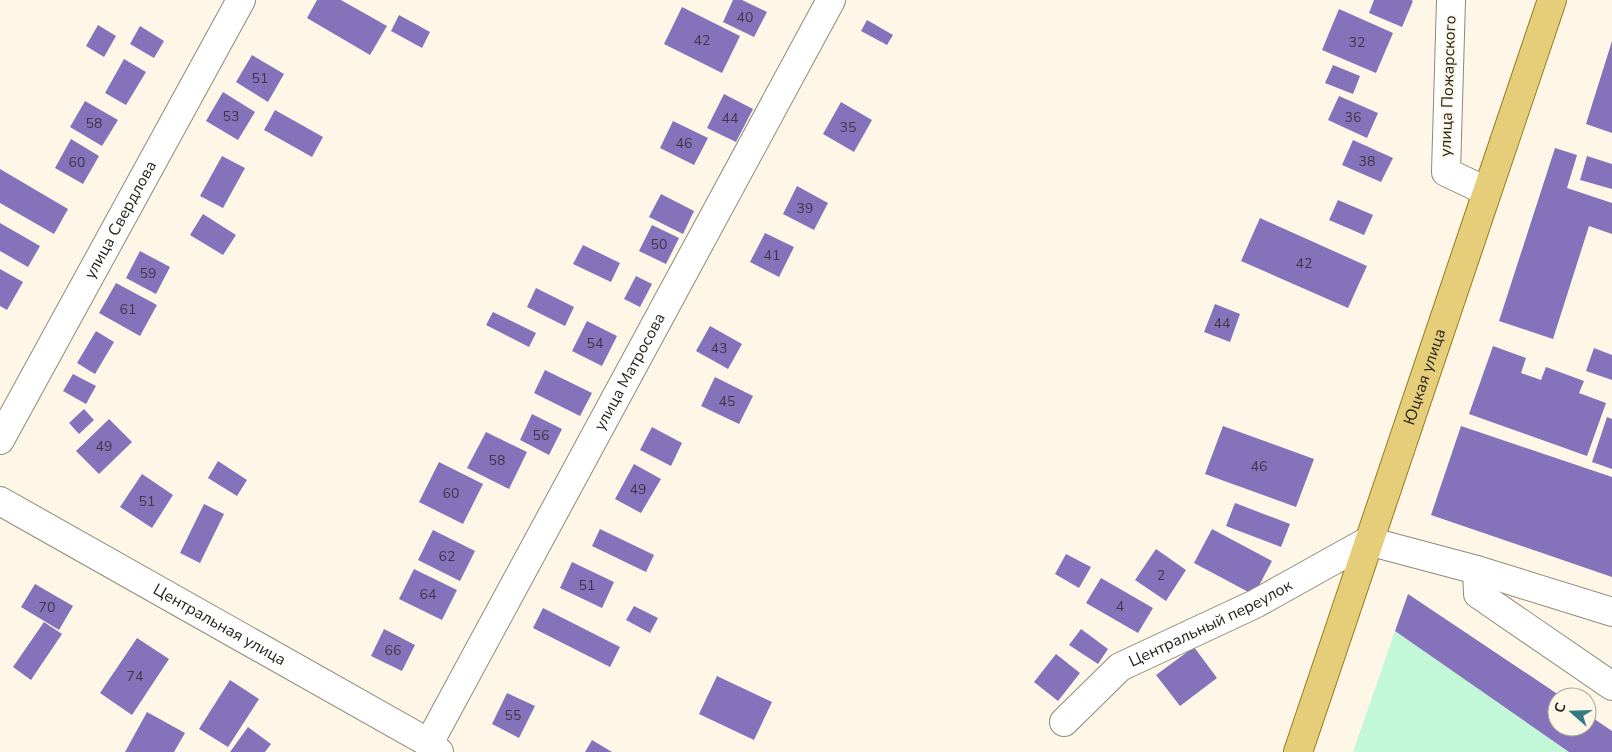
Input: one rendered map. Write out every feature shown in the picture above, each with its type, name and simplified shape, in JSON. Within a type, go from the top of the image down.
[{"type":"main road","name":"Юцкая улица","points":[[1298,752],[1552,0]]},
{"type":"street","name":"улица Свердлова","points":[[0,440],[241,0]]},
{"type":"street","name":"улица Матросова","points":[[434,747],[831,0]]},
{"type":"street","name":"улица Пожарского","points":[[1451,0],[1446,172],[1486,191]]},
{"type":"street","name":"Центральная улица","points":[[0,501],[434,747]]},
{"type":"street","points":[[1368,541],[1477,570],[1612,612]]},
{"type":"street","name":"Центральный переулок","points":[[1064,722],[1120,667],[1255,604],[1368,541]]},
{"type":"street","points":[[1477,570],[1478,594],[1612,686]]},
{"type":"green space","points":[[1395,631],[1569,752],[1353,752]]},
{"type":"building","points":[[317,0],[341,0],[387,26],[370,55],[307,18]]},
{"type":"building","points":[[733,0],[742,0],[767,12],[754,37],[723,22]]},
{"type":"building","points":[[1374,0],[1413,1],[1402,27],[1369,13]]},
{"type":"building","points":[[682,7],[740,36],[722,73],[664,44]]},
{"type":"building","points":[[1339,9],[1393,33],[1376,73],[1322,50]]},
{"type":"building","points":[[399,15],[430,32],[422,48],[391,31]]},
{"type":"building","points":[[867,20],[893,35],[887,45],[861,31]]},
{"type":"building","points":[[98,25],[116,36],[104,57],[86,46]]},
{"type":"building","points":[[140,26],[164,41],[154,58],[130,44]]},
{"type":"building","points":[[1612,41],[1612,133],[1586,124]]},
{"type":"building","points":[[252,55],[284,74],[268,102],[236,82]]},
{"type":"building","points":[[124,59],[146,72],[126,105],[105,93]]},
{"type":"building","points":[[1333,65],[1360,76],[1353,94],[1325,83]]},
{"type":"building","points":[[223,92],[255,112],[238,140],[206,121]]},
{"type":"building","points":[[724,94],[753,109],[736,142],[707,128]]},
{"type":"building","points":[[1339,96],[1378,113],[1367,138],[1328,120]]},
{"type":"building","points":[[85,101],[118,120],[102,146],[70,127]]},
{"type":"building","points":[[841,102],[872,120],[854,152],[823,134]]},
{"type":"building","points":[[275,110],[323,137],[312,157],[264,130]]},
{"type":"building","points":[[673,121],[708,138],[694,165],[660,148]]},
{"type":"building","points":[[71,139],[99,156],[83,184],[55,168]]},
{"type":"building","points":[[1353,140],[1393,158],[1381,182],[1342,165]]},
{"type":"building","points":[[1555,148],[1577,155],[1567,188],[1612,203],[1612,234],[1589,226],[1553,339],[1499,321]]},
{"type":"building","points":[[222,156],[245,168],[223,208],[200,196]]},
{"type":"building","points":[[1587,156],[1612,164],[1612,189],[1580,180]]},
{"type":"building","points":[[0,169],[68,209],[54,234],[0,203]]},
{"type":"building","points":[[797,186],[828,203],[814,230],[783,214]]},
{"type":"building","points":[[661,194],[694,211],[683,234],[649,217]]},
{"type":"building","points":[[1338,200],[1373,215],[1364,235],[1329,220]]},
{"type":"building","points":[[203,214],[236,235],[223,255],[190,235]]},
{"type":"building","points":[[1260,218],[1367,266],[1348,308],[1241,261]]},
{"type":"building","points":[[0,223],[40,246],[28,267],[0,251]]},
{"type":"building","points":[[652,225],[679,238],[666,264],[639,251]]},
{"type":"building","points":[[765,233],[794,247],[779,277],[750,262]]},
{"type":"building","points":[[583,245],[620,263],[611,282],[573,264]]},
{"type":"building","points":[[140,251],[170,267],[156,294],[126,278]]},
{"type":"building","points":[[0,269],[23,282],[7,310],[0,306]]},
{"type":"building","points":[[636,276],[652,284],[640,307],[624,299]]},
{"type":"building","points":[[116,283],[157,305],[140,336],[99,313]]},
{"type":"building","points":[[536,288],[574,307],[565,326],[527,307]]},
{"type":"building","points":[[1215,304],[1240,314],[1230,342],[1204,332]]},
{"type":"building","points":[[493,312],[536,333],[529,347],[486,325]]},
{"type":"building","points":[[587,321],[617,336],[602,366],[572,351]]},
{"type":"building","points":[[710,326],[742,344],[728,369],[696,351]]},
{"type":"building","points":[[96,331],[114,342],[95,374],[77,363]]},
{"type":"building","points":[[1493,346],[1526,358],[1521,373],[1541,380],[1546,367],[1584,381],[1579,393],[1606,403],[1587,456],[1469,414]]},
{"type":"building","points":[[1594,348],[1612,355],[1612,380],[1586,371]]},
{"type":"building","points":[[545,370],[592,393],[580,416],[534,393]]},
{"type":"building","points":[[73,374],[96,386],[86,404],[63,391]]},
{"type":"building","points":[[715,377],[753,396],[739,424],[701,406]]},
{"type":"building","points":[[84,409],[94,420],[79,434],[69,423]]},
{"type":"building","points":[[532,414],[562,429],[549,455],[520,440]]},
{"type":"building","points":[[1607,417],[1612,419],[1612,469],[1592,462]]},
{"type":"building","points":[[109,419],[132,442],[99,474],[76,451]]},
{"type":"building","points":[[1223,426],[1314,459],[1296,507],[1205,474]]},
{"type":"building","points":[[1461,426],[1612,477],[1612,577],[1431,515]]},
{"type":"building","points":[[652,427],[682,443],[671,466],[640,450]]},
{"type":"building","points":[[486,432],[527,452],[509,489],[467,468]]},
{"type":"building","points":[[218,461],[247,480],[237,496],[208,478]]},
{"type":"building","points":[[439,462],[483,484],[463,524],[419,502]]},
{"type":"building","points":[[634,464],[661,479],[641,513],[615,499]]},
{"type":"building","points":[[142,474],[173,495],[152,528],[120,507]]},
{"type":"building","points":[[1235,503],[1290,524],[1281,547],[1226,526]]},
{"type":"building","points":[[204,504],[224,514],[200,563],[180,553]]},
{"type":"building","points":[[600,529],[654,555],[646,572],[592,546]]},
{"type":"building","points":[[1212,529],[1272,561],[1254,595],[1194,563]]},
{"type":"building","points":[[433,530],[475,551],[460,581],[418,560]]},
{"type":"building","points":[[1156,549],[1186,570],[1166,601],[1135,580]]},
{"type":"building","points":[[1066,554],[1091,567],[1079,588],[1055,574]]},
{"type":"building","points":[[572,562],[614,582],[602,608],[560,588]]},
{"type":"building","points":[[414,569],[457,590],[442,620],[399,599]]},
{"type":"building","points":[[1101,578],[1153,608],[1138,633],[1086,603]]},
{"type":"building","points":[[35,584],[73,606],[59,630],[21,607]]},
{"type":"building","points":[[1408,594],[1547,687],[1547,737],[1395,631]]},
{"type":"building","points":[[634,606],[658,618],[650,633],[626,620]]},
{"type":"building","points":[[543,608],[620,647],[610,667],[533,628]]},
{"type":"building","points":[[44,622],[62,634],[31,680],[13,667]]},
{"type":"building","points":[[384,629],[415,645],[402,671],[371,656]]},
{"type":"building","points":[[1081,629],[1108,649],[1098,664],[1069,645]]},
{"type":"building","points":[[137,638],[169,659],[132,715],[100,693]]},
{"type":"building","points":[[1194,647],[1217,678],[1180,706],[1156,675]]},
{"type":"building","points":[[1056,654],[1080,673],[1058,701],[1034,682]]},
{"type":"building","points":[[717,676],[772,702],[754,740],[699,714]]},
{"type":"building","points":[[230,680],[259,699],[228,747],[199,729]]},
{"type":"building","points":[[507,693],[535,706],[519,738],[492,724]]},
{"type":"building","points":[[147,712],[185,733],[174,752],[125,752]]},
{"type":"building","points":[[1597,721],[1612,731],[1612,752],[1569,752],[1547,737],[1597,737]]},
{"type":"building","points":[[248,727],[271,744],[265,752],[230,752]]},
{"type":"building","points":[[592,740],[612,752],[585,752]]}]
